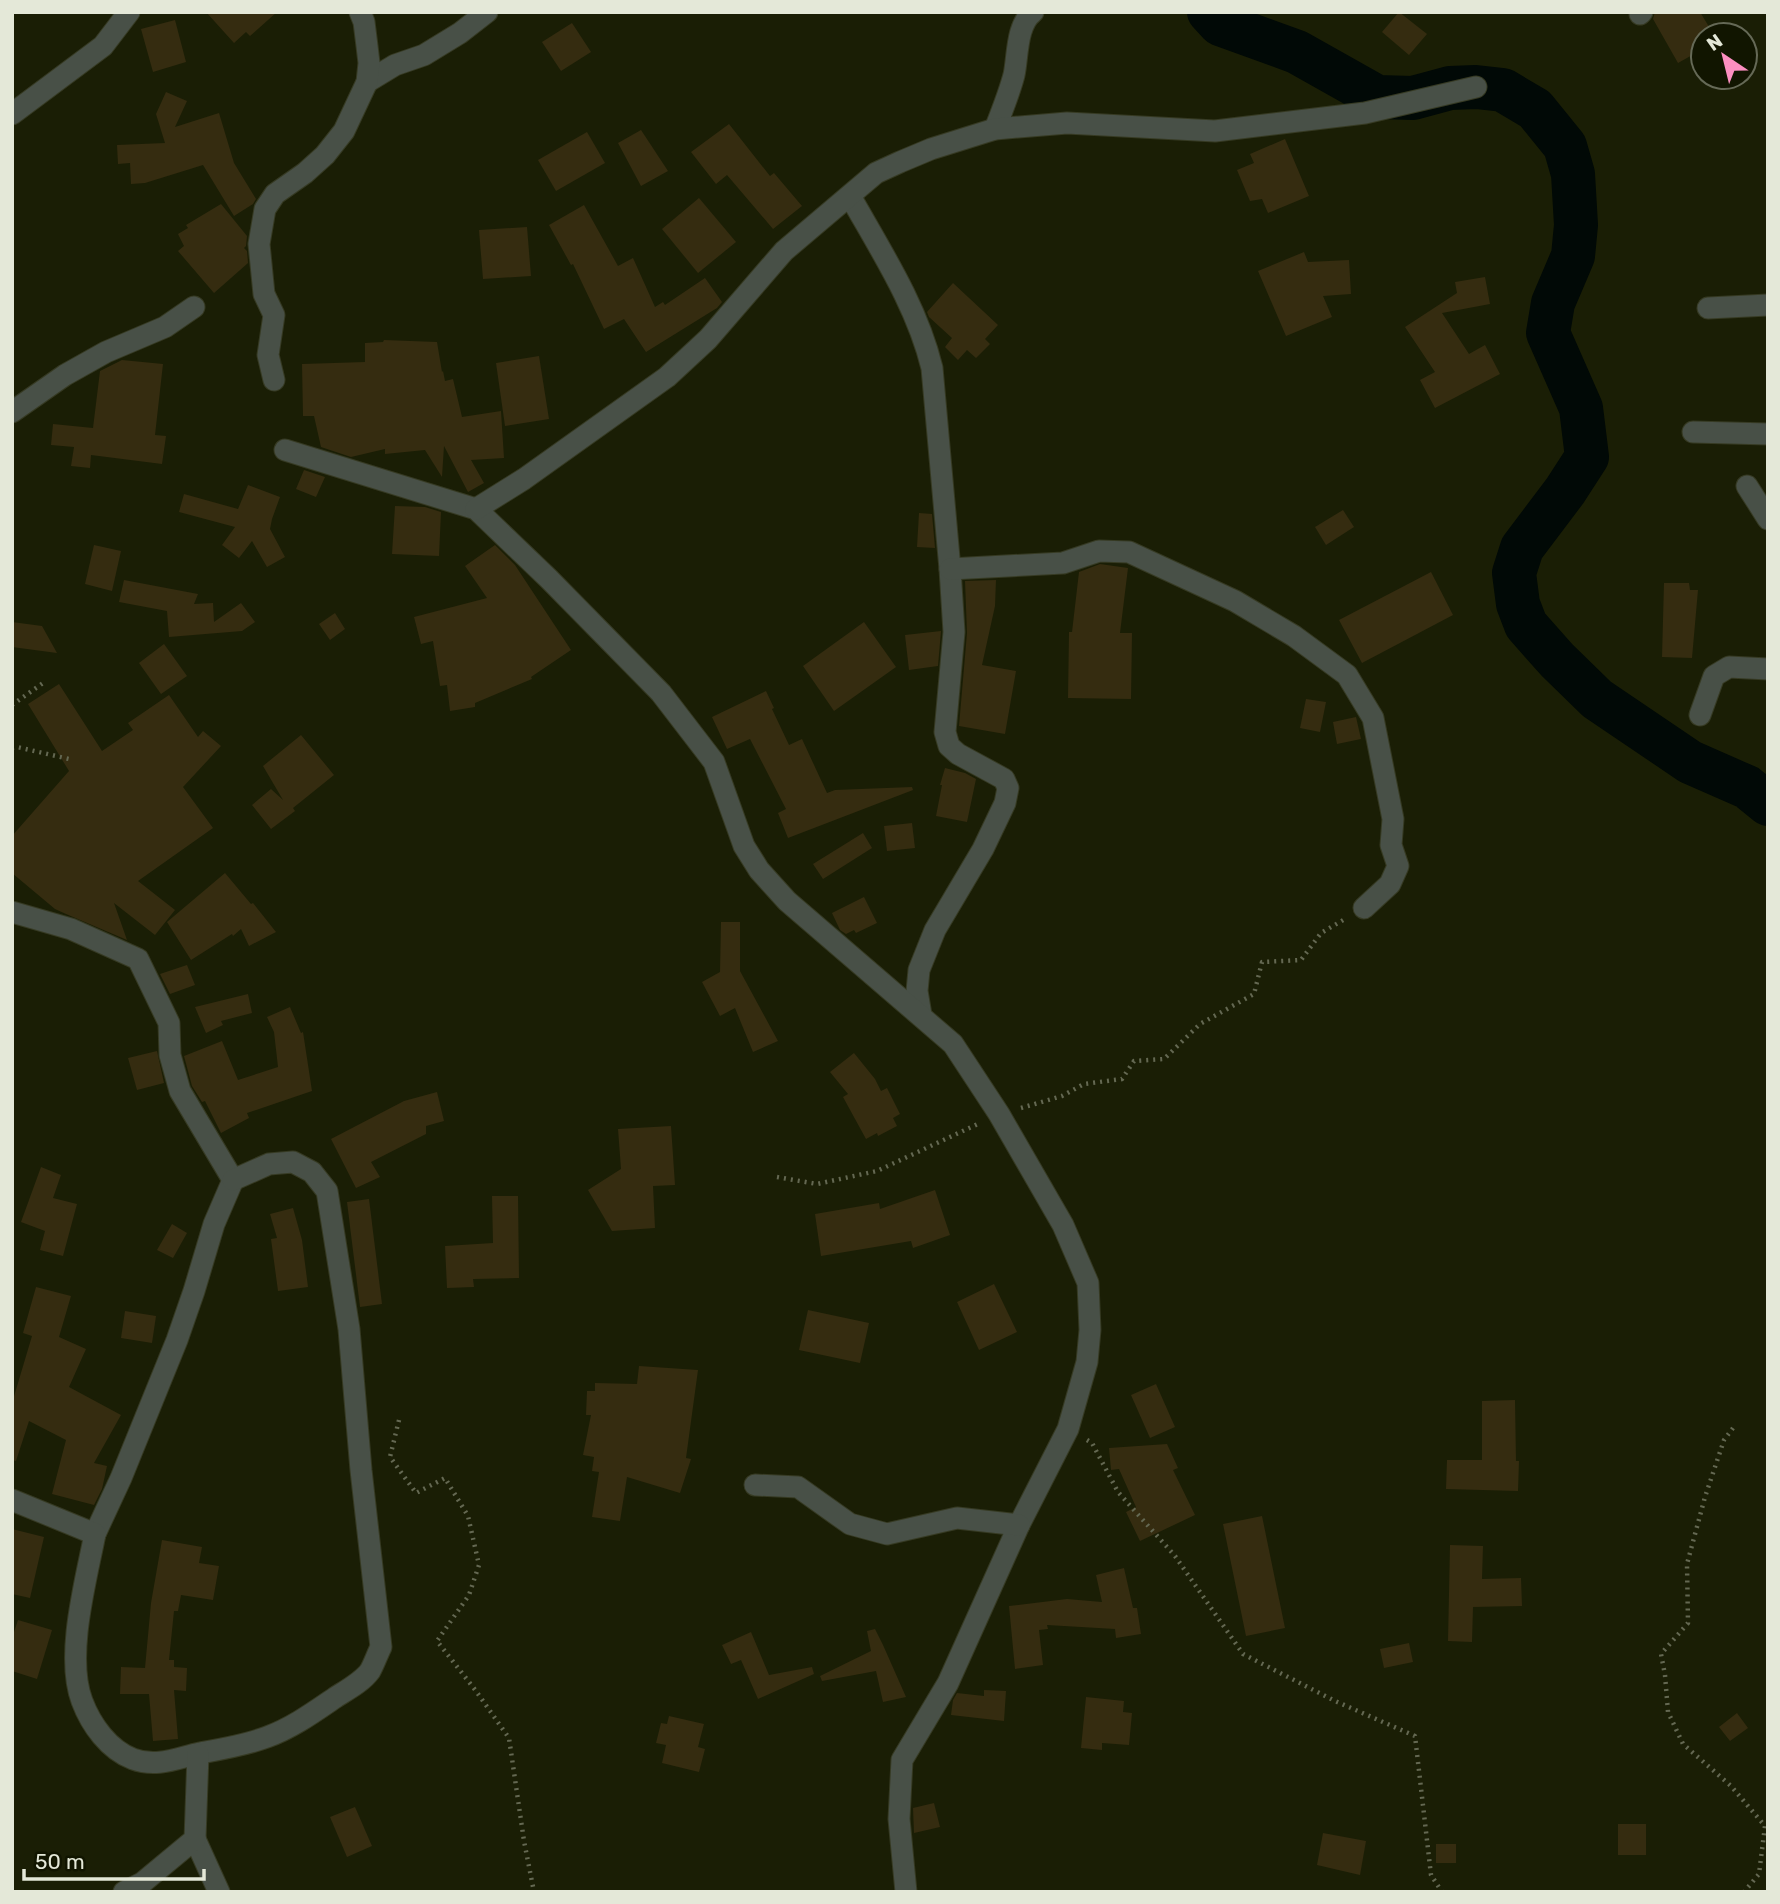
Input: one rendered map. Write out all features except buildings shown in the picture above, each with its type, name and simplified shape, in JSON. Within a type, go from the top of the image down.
[{"type":"street","points":[[12,114],[103,46],[129,12]]},
{"type":"street","points":[[274,380],[268,355],[274,315],[264,294],[259,244],[265,209],[275,194],[325,155],[344,131],[367,82],[368,54],[360,12]]},
{"type":"street","points":[[367,82],[395,65],[424,55],[460,33],[487,12]]},
{"type":"street","points":[[995,129],[1007,99],[1014,73],[1016,48],[1027,14]]},
{"type":"street","points":[[476,509],[524,479],[667,377],[708,339],[784,251],[876,173],[900,162],[931,149],[995,129],[1067,123],[1215,131],[1365,113],[1476,87]]},
{"type":"street","points":[[850,196],[904,293],[925,341],[932,368],[954,632],[945,732],[949,746],[971,762],[1004,779],[1008,788],[1005,803],[983,849],[935,930],[919,970],[917,991],[921,1015]]},
{"type":"street","points":[[1708,308],[1768,305]]},
{"type":"street","points":[[13,410],[65,375],[106,352],[165,327],[194,307]]},
{"type":"street","points":[[1693,432],[1768,434]]},
{"type":"street","points":[[285,450],[476,509],[661,693],[714,762],[744,846],[759,870],[787,901],[953,1044],[999,1114],[1063,1225],[1088,1283],[1090,1330],[1087,1362],[1068,1429],[1019,1525],[948,1683],[902,1760],[899,1819],[906,1892]]},
{"type":"street","points":[[1747,486],[1768,519]]},
{"type":"street","points":[[950,569],[1063,563],[1099,551],[1129,552],[1235,601],[1294,636],[1346,675],[1373,718],[1393,819],[1391,845],[1398,866],[1390,884],[1364,908]]},
{"type":"street","points":[[1700,715],[1714,676],[1729,667],[1768,669]]},
{"type":"street","points":[[12,912],[71,929],[138,959],[169,1023],[170,1055],[180,1091],[233,1180]]},
{"type":"street","points":[[293,1162],[312,1172],[327,1191],[349,1329],[361,1470],[381,1647],[369,1672],[301,1721],[268,1737],[179,1760],[151,1764],[131,1759],[106,1741],[94,1726],[82,1700],[76,1676],[81,1602],[95,1534],[121,1478],[177,1340],[214,1224],[233,1180],[270,1164],[293,1162]]},
{"type":"street","points":[[755,1485],[798,1487],[850,1524],[887,1534],[957,1518],[1019,1525]]},
{"type":"street","points":[[12,1500],[95,1534]]},
{"type":"street","points":[[198,1754],[195,1839],[219,1892]]},
{"type":"street","points":[[124,1892],[142,1883],[195,1839]]},
{"type":"path","points":[[12,705],[43,683]]},
{"type":"path","points":[[12,748],[69,759]]},
{"type":"path","points":[[777,1177],[817,1184],[877,1171],[999,1114],[1062,1096],[1084,1084],[1122,1079],[1134,1061],[1164,1059],[1200,1024],[1254,994],[1262,961],[1301,960],[1321,933],[1364,908]]},
{"type":"path","points":[[399,1420],[390,1457],[416,1493],[444,1478],[468,1516],[479,1565],[469,1595],[437,1641],[509,1738],[534,1892]]},
{"type":"path","points":[[1733,1428],[1724,1440],[1687,1564],[1688,1623],[1661,1654],[1668,1712],[1683,1744],[1731,1786],[1765,1825],[1759,1874],[1744,1892]]},
{"type":"path","points":[[1068,1429],[1092,1443],[1118,1492],[1175,1556],[1243,1654],[1335,1701],[1415,1736],[1431,1875],[1442,1892]]},
{"type":"waterway","points":[[1209,12],[1220,24],[1297,52],[1377,97],[1413,98],[1450,88],[1503,90],[1535,109],[1565,146],[1573,174],[1576,225],[1573,256],[1553,303],[1548,333],[1581,408],[1587,457],[1522,548],[1514,573],[1518,604],[1526,625],[1597,699],[1690,762],[1747,787],[1768,804]]}]
